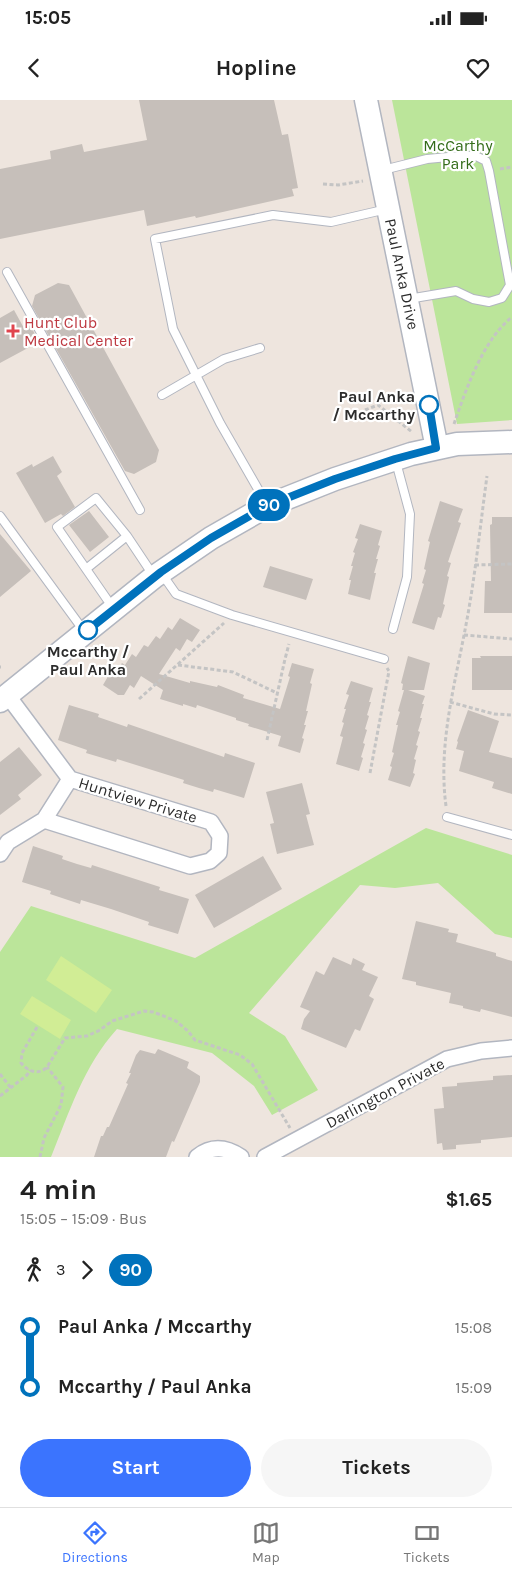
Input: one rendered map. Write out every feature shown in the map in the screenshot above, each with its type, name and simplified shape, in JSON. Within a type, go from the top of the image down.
[{"type":"street","name":"Paul Anka Drive","points":[[366,100],[372,176],[388,208],[436,448]]},
{"type":"street","points":[[4,699],[158,574],[211,538],[267,506],[335,479],[395,459],[436,448],[457,444],[512,442]]},
{"type":"street","name":"Huntview Private","points":[[4,699],[70,779],[211,822],[220,836],[219,852],[210,861],[190,866],[44,820]]},
{"type":"street","points":[[0,854],[8,842],[44,820],[70,779]]},
{"type":"street","name":"Darlington Private","points":[[265,1157],[447,1059],[481,1051],[512,1048]]},
{"type":"street","points":[[197,1157],[209,1149],[220,1148],[234,1152],[241,1157]]},
{"type":"lane","points":[[372,176],[427,160],[476,156],[486,161],[489,171],[510,285],[502,298],[490,302],[474,299],[456,291],[407,299]]},
{"type":"lane","points":[[267,506],[220,423],[173,329],[154,239],[273,215],[332,222],[388,208]]},
{"type":"lane","points":[[7,272],[140,510]]},
{"type":"lane","points":[[162,395],[224,359],[260,348]]},
{"type":"lane","points":[[392,629],[407,576],[410,514],[395,459]]},
{"type":"lane","points":[[114,609],[57,527],[96,498],[176,594],[232,616],[384,659]]},
{"type":"lane","points":[[0,516],[85,632]]},
{"type":"lane","points":[[86,569],[127,536]]},
{"type":"lane","points":[[447,817],[512,835]]},
{"type":"path","points":[[323,184],[338,186],[372,176]]},
{"type":"path","points":[[454,424],[461,403],[486,349],[502,325],[512,317]]},
{"type":"path","points":[[366,410],[378,405],[412,432]]},
{"type":"path","points":[[447,817],[443,774],[450,702],[464,635],[487,476]]},
{"type":"path","points":[[475,565],[512,564]]},
{"type":"path","points":[[138,699],[232,616]]},
{"type":"path","points":[[268,740],[277,693],[293,633]]},
{"type":"path","points":[[464,635],[512,638]]},
{"type":"path","points":[[370,773],[389,672],[384,659]]},
{"type":"path","points":[[178,665],[233,672],[277,693]]},
{"type":"path","points":[[450,702],[494,714],[512,715]]},
{"type":"path","points":[[37,1026],[22,1053],[21,1063],[35,1072],[47,1067],[65,1038],[87,1036],[100,1030],[112,1021],[144,1011],[153,1012],[176,1022],[188,1031],[195,1040],[240,1055],[252,1064],[280,1111]]},
{"type":"path","points":[[40,1157],[44,1138],[60,1105],[63,1087],[47,1067]]},
{"type":"path","points":[[0,1096],[27,1075],[30,1070]]},
{"type":"path","points":[[0,1074],[11,1088]]},
{"type":"green space","name":"McCarthy Park","points":[[392,100],[512,100],[512,420],[457,424]]},
{"type":"green space","points":[[426,828],[512,855],[512,938],[495,934],[438,883],[395,888],[360,885],[249,1013],[285,1036],[318,1090],[272,1115],[254,1086],[212,1053],[117,1029],[105,1043],[86,1074],[51,1157],[0,1157],[0,952],[31,906],[195,958]]},
{"type":"green space","points":[[61,956],[112,990],[96,1013],[46,980]]},
{"type":"green space","points":[[32,996],[71,1020],[60,1039],[20,1014]]},
{"type":"building","points":[[139,100],[274,100],[282,135],[288,134],[298,188],[292,189],[294,196],[196,218],[195,216],[147,226],[144,210],[0,239],[0,169],[51,159],[50,151],[82,144],[84,152],[147,140]]},
{"type":"building","points":[[58,283],[69,285],[159,450],[156,462],[134,474],[125,471],[32,306],[35,295]]},
{"type":"building","name":"Hunt Club Medical Center","points":[[14,310],[25,330],[28,321],[39,342],[0,363],[0,318]]},
{"type":"building","points":[[53,456],[62,472],[57,476],[75,507],[63,516],[61,514],[45,523],[16,473],[32,464],[33,467]]},
{"type":"building","points":[[440,501],[463,509],[458,522],[461,523],[448,562],[451,563],[443,604],[445,605],[441,618],[438,617],[434,630],[412,623],[424,584],[422,583],[426,570],[424,569],[430,542],[428,541]]},
{"type":"building","points":[[89,511],[109,537],[90,552],[69,525]]},
{"type":"building","points":[[492,517],[512,517],[512,613],[484,613],[485,581],[491,581],[490,525],[492,524]]},
{"type":"building","points":[[360,524],[382,531],[378,545],[380,546],[376,559],[378,559],[374,573],[376,573],[370,600],[348,594],[353,566],[351,566],[355,553],[353,552],[358,539],[355,538]]},
{"type":"building","points":[[0,534],[31,571],[0,597]]},
{"type":"building","points":[[270,566],[313,579],[306,600],[263,587]]},
{"type":"building","points":[[180,618],[200,630],[192,642],[187,639],[180,651],[176,648],[159,674],[190,683],[190,681],[217,687],[218,685],[244,695],[243,698],[280,709],[290,677],[288,676],[292,663],[314,669],[304,725],[306,725],[302,738],[304,739],[300,753],[278,746],[281,736],[248,726],[249,724],[236,720],[236,718],[197,705],[196,708],[183,704],[183,706],[160,699],[163,690],[141,676],[134,688],[130,685],[124,695],[118,695],[103,685],[110,673],[114,675],[122,663],[125,665],[132,654],[136,657],[144,645],[148,647],[156,636],[160,639],[168,627],[172,630]]},
{"type":"building","points":[[408,656],[430,663],[424,690],[408,690],[425,696],[418,731],[420,732],[416,745],[418,746],[414,759],[416,760],[413,773],[415,774],[410,787],[388,780],[392,767],[390,766],[394,753],[392,752],[398,725],[396,725],[400,712],[398,711],[404,690],[402,690],[403,684],[401,683]]},
{"type":"building","points":[[480,656],[512,656],[512,690],[472,690],[472,658],[481,658]]},
{"type":"building","points":[[351,681],[373,688],[365,729],[367,730],[363,743],[365,744],[361,757],[363,758],[359,771],[336,764],[343,737],[340,736],[344,723],[342,722],[346,709],[344,709],[349,695],[346,694]]},
{"type":"building","points":[[69,705],[99,714],[98,717],[127,727],[128,724],[224,757],[225,753],[255,763],[244,798],[214,789],[213,792],[183,783],[184,780],[117,759],[116,762],[86,753],[87,750],[58,740]]},
{"type":"building","points":[[468,710],[499,721],[489,752],[512,758],[512,794],[492,788],[494,782],[459,771],[464,751],[456,749],[457,741]]},
{"type":"building","points":[[19,747],[42,775],[18,795],[21,799],[0,815],[0,762]]},
{"type":"building","points":[[302,783],[310,814],[306,815],[314,845],[277,854],[270,824],[274,823],[266,792]]},
{"type":"building","points":[[33,846],[63,856],[62,859],[91,868],[92,865],[160,887],[159,890],[189,899],[178,934],[148,925],[149,922],[111,909],[81,900],[80,904],[50,894],[51,891],[22,882]]},
{"type":"building","points":[[263,856],[282,889],[214,928],[195,895]]},
{"type":"building","points":[[416,921],[449,929],[448,932],[458,934],[456,942],[496,953],[496,956],[512,961],[512,1017],[481,1009],[480,1012],[463,1008],[463,1006],[449,1003],[451,993],[416,985],[416,982],[402,979]]},
{"type":"building","points":[[333,957],[351,965],[353,958],[365,964],[362,970],[378,977],[369,996],[374,999],[360,1031],[355,1029],[346,1048],[301,1029],[304,1019],[310,1011],[300,1007],[316,971],[324,975]]},
{"type":"building","points":[[158,1049],[189,1062],[187,1068],[200,1076],[200,1082],[166,1157],[94,1157],[101,1136],[109,1127],[128,1084],[126,1083],[136,1055],[140,1050],[155,1054]]},
{"type":"building","points":[[512,1075],[512,1137],[481,1140],[481,1143],[456,1145],[456,1149],[443,1150],[442,1143],[437,1144],[434,1109],[444,1108],[442,1087],[457,1086],[457,1083],[493,1080],[493,1076]]},
{"type":"bus line","name":"90","points":[[88,630],[161,572],[211,538],[267,506],[335,479],[395,459],[436,448],[429,405]]},
{"type":"place","name":"Hunt Club Medical Center","points":[[13,331]]},
{"type":"place","name":"Paul Anka / Mccarthy","points":[[429,405]]},
{"type":"place","name":"Mccarthy / Paul Anka","points":[[88,630]]}]
